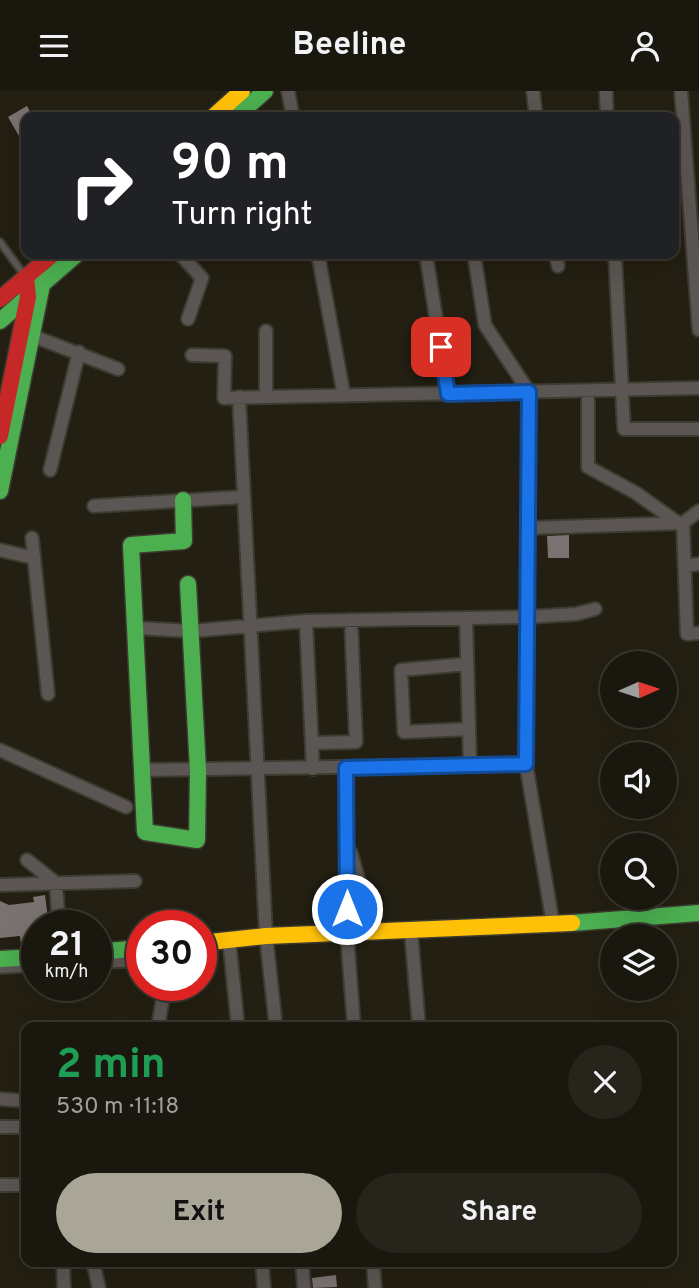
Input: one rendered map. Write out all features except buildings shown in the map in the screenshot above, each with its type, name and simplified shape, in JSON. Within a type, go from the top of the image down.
[{"type":"street","points":[[219,112],[242,91]]},
{"type":"street","points":[[242,112],[265,91]]},
{"type":"street","points":[[288,91],[292,112]]},
{"type":"street","points":[[533,91],[535,112]]},
{"type":"street","points":[[606,91],[607,112]]},
{"type":"street","points":[[681,91],[697,268],[699,330]]},
{"type":"street","points":[[0,299],[47,259]]},
{"type":"street","points":[[0,320],[71,259]]},
{"type":"street","points":[[185,259],[202,278],[188,319]]},
{"type":"street","points":[[319,259],[344,396]]},
{"type":"street","points":[[427,259],[448,394]]},
{"type":"street","points":[[475,259],[485,325],[529,392],[526,764],[553,924]]},
{"type":"street","points":[[615,259],[624,429],[699,429]]},
{"type":"street","points":[[31,273],[41,285]]},
{"type":"street","points":[[0,491],[27,334],[31,273]]},
{"type":"street","points":[[0,436],[41,285]]},
{"type":"street","points":[[266,331],[266,397]]},
{"type":"street","points":[[27,334],[118,369]]},
{"type":"street","points":[[50,470],[79,352]]},
{"type":"street","points":[[192,355],[225,355],[224,398],[699,388]]},
{"type":"street","points":[[588,390],[588,467],[636,493],[681,523]]},
{"type":"street","points":[[239,397],[248,628],[259,767],[266,936],[275,1022]]},
{"type":"street","points":[[94,506],[242,496]]},
{"type":"street","points":[[183,501],[184,541],[131,545],[145,832],[197,840],[198,770],[188,585]]},
{"type":"street","points":[[528,528],[681,523],[699,511]]},
{"type":"street","points":[[681,523],[687,633],[699,633]]},
{"type":"street","points":[[32,538],[48,694]]},
{"type":"street","points":[[0,550],[34,558]]},
{"type":"street","points":[[685,566],[699,564]]},
{"type":"street","points":[[135,628],[192,631],[306,621],[527,617],[576,614],[595,608]]},
{"type":"street","points":[[466,618],[470,765]]},
{"type":"street","points":[[312,743],[356,742],[351,620]]},
{"type":"street","points":[[306,621],[313,769]]},
{"type":"street","points":[[467,664],[401,670],[404,732],[469,729]]},
{"type":"street","points":[[0,750],[126,807]]},
{"type":"street","points":[[142,770],[526,764]]},
{"type":"street","points":[[346,768],[347,934],[354,1022]]},
{"type":"street","points":[[346,836],[374,933]]},
{"type":"street","points":[[27,860],[56,883],[58,910]]},
{"type":"street","points":[[0,885],[135,881]]},
{"type":"street","points":[[217,941],[266,936],[553,924],[699,913]]},
{"type":"street","points":[[411,932],[419,1022]]},
{"type":"street","points":[[229,940],[237,1022]]},
{"type":"street","points":[[0,959],[21,958]]},
{"type":"street","points":[[0,967],[21,966]]},
{"type":"street","points":[[159,1022],[162,1001]]},
{"type":"street","points":[[0,1099],[21,1101]]},
{"type":"street","points":[[0,1127],[21,1127]]},
{"type":"street","points":[[0,1185],[21,1185]]},
{"type":"street","points":[[63,1267],[64,1288]]},
{"type":"street","points":[[94,1267],[99,1288]]},
{"type":"street","points":[[262,1267],[264,1288]]},
{"type":"street","points":[[302,1267],[304,1288]]},
{"type":"street","points":[[373,1267],[375,1288]]},
{"type":"lane","points":[[0,242],[31,273]]},
{"type":"traffic: fast","points":[[242,112],[265,91]]},
{"type":"traffic: fast","points":[[0,321],[71,259]]},
{"type":"traffic: fast","points":[[0,491],[42,285],[36,269]]},
{"type":"traffic: fast","points":[[183,500],[184,541],[131,545],[145,832],[197,840],[198,770],[188,584]]},
{"type":"traffic: fast","points":[[572,923],[699,913]]},
{"type":"traffic: fast","points":[[112,951],[126,949]]},
{"type":"traffic: fast","points":[[0,959],[21,958]]},
{"type":"traffic: slow","points":[[219,112],[242,91]]},
{"type":"traffic: slow","points":[[217,941],[266,936],[572,923]]},
{"type":"traffic: jam","points":[[0,299],[47,259]]},
{"type":"traffic: jam","points":[[0,436],[28,297],[26,277]]},
{"type":"route","points":[[347,909],[346,768],[526,764],[529,392],[448,394],[441,347]]}]
